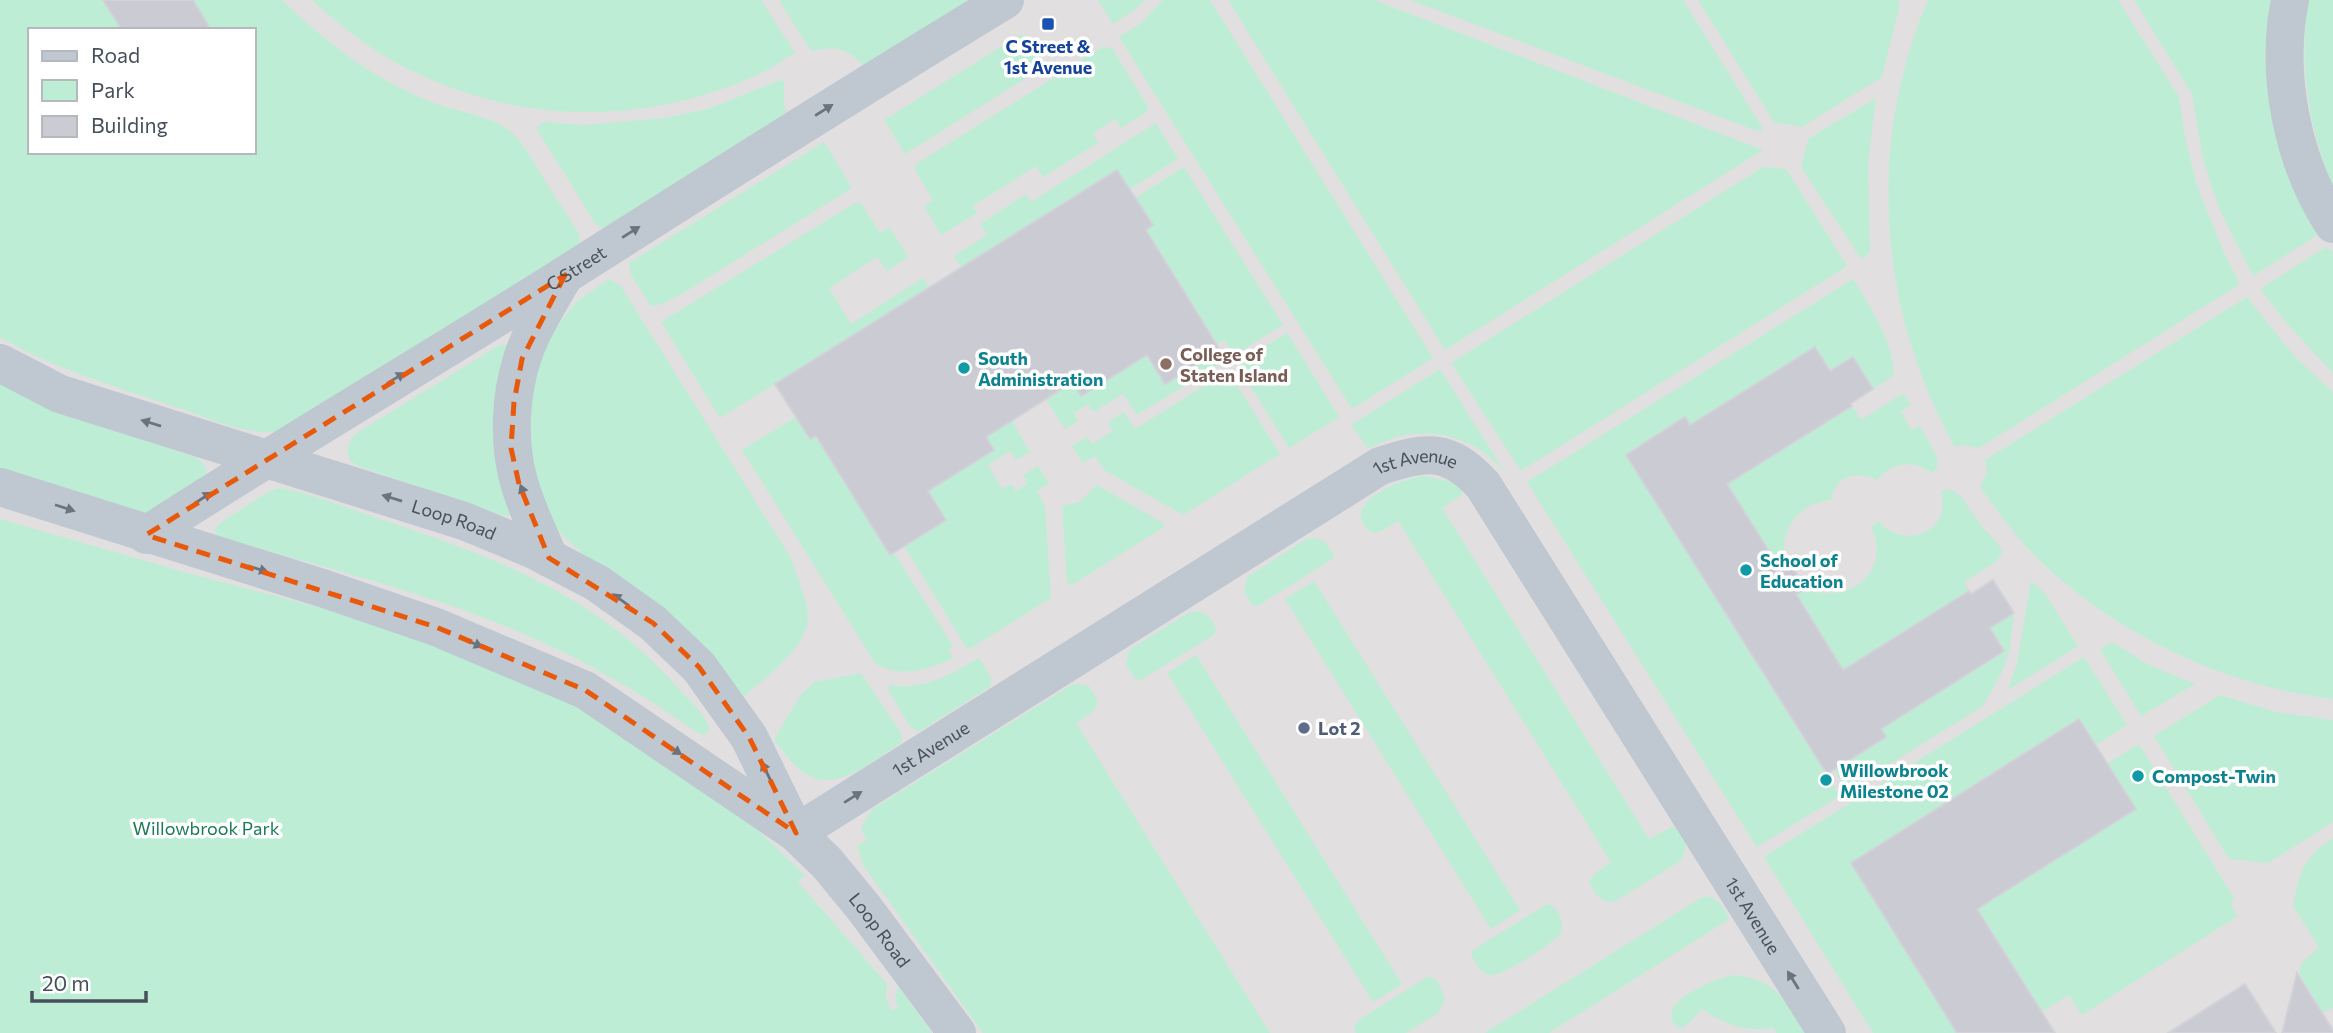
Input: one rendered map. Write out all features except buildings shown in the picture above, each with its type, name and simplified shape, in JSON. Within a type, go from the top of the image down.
[{"type":"street","name":"C Street","points":[[146,535],[264,458],[565,275],[838,101],[1005,0]]},
{"type":"street","points":[[2290,0],[2285,57],[2289,110],[2303,162],[2324,211],[2333,224]]},
{"type":"street","points":[[549,558],[519,484],[511,448],[513,413],[522,359],[537,325],[565,275]]},
{"type":"street","name":"Loop Road","points":[[0,363],[60,394],[464,521],[549,558],[597,583],[653,623],[699,667],[749,737],[796,833]]},
{"type":"street","name":"1st Avenue","points":[[796,833],[1380,466],[1423,454],[1447,457],[1470,470],[1483,485],[1827,1033]]},
{"type":"street","name":"Loop Road","points":[[0,487],[325,589],[436,627],[585,690],[796,833],[827,863],[857,899],[957,1033]]},
{"type":"highlighted area","points":[[565,275],[522,359],[514,402],[511,448],[519,484],[549,558],[653,623],[699,667],[749,737],[796,833],[585,690],[436,627],[146,535]]},
{"type":"shaded area","name":"College of Staten Island","points":[[0,0],[2333,0],[2333,1033],[866,1033],[0,575]]},
{"type":"green space","points":[[0,0],[103,0],[121,28],[28,28],[28,154],[256,154],[256,28],[210,28],[193,0],[282,0],[333,45],[370,71],[410,93],[494,122],[511,132],[526,150],[579,234],[580,248],[280,432],[253,431],[227,425],[64,368],[0,337]]},
{"type":"green space","points":[[312,0],[761,0],[795,53],[759,75],[707,94],[660,106],[566,112],[519,106],[473,95],[428,78],[374,50]]},
{"type":"green space","points":[[779,0],[977,0],[867,68],[854,56],[842,50],[829,48],[811,51]]},
{"type":"green space","points":[[1098,0],[1145,0],[1113,24]]},
{"type":"green space","points":[[1163,0],[1210,0],[1433,358],[1352,409],[1119,37],[1140,24]]},
{"type":"green space","points":[[1228,0],[1374,0],[1763,150],[1445,350]]},
{"type":"green space","points":[[1410,0],[1683,0],[1762,130],[1757,131]]},
{"type":"green space","points":[[1698,0],[1897,0],[1900,4],[1882,77],[1802,127],[1774,122]]},
{"type":"green space","points":[[1928,0],[2118,0],[2179,97],[2197,186],[2240,284],[1979,448],[1964,445],[1955,447],[1929,394],[1910,340],[1896,284],[1889,227],[1889,169],[1895,112],[1908,55]]},
{"type":"green space","points":[[2134,0],[2275,0],[2270,49],[2265,49],[2265,60],[2271,61],[2290,183],[2319,234],[2253,276],[2222,215],[2210,182],[2202,154],[2192,94]]},
{"type":"green space","points":[[2308,0],[2333,0],[2333,189],[2317,141],[2308,96],[2305,26]]},
{"type":"green space","points":[[1021,34],[1037,48],[1042,68],[905,154],[884,120]]},
{"type":"green space","points":[[1103,47],[1112,48],[1148,107],[1147,112],[1121,128],[1115,119],[1093,133],[1098,143],[1043,177],[1036,166],[973,206],[977,213],[941,235],[924,206],[933,200],[915,170],[916,164]]},
{"type":"green space","points":[[780,80],[784,81],[784,105],[789,118],[607,232],[595,223],[536,128],[544,122],[583,125],[665,118],[708,109]]},
{"type":"green space","points":[[1876,98],[1868,162],[1870,253],[1861,259],[1801,167],[1808,139]]},
{"type":"green space","points":[[1156,123],[1178,159],[1130,189],[1116,170],[961,267],[954,256],[987,235],[980,224],[1026,194],[1031,202]]},
{"type":"green space","points":[[824,142],[852,188],[680,295],[651,306],[631,275],[629,263]]},
{"type":"green space","points":[[1184,167],[1283,325],[1234,355],[1224,340],[1217,344],[1146,230],[1153,225],[1135,198]]},
{"type":"green space","points":[[1763,167],[1786,169],[1847,266],[1521,471],[1451,363]]},
{"type":"green space","points":[[855,203],[861,203],[880,233],[890,227],[908,257],[887,271],[877,257],[829,288],[851,324],[923,278],[929,289],[720,418],[661,322]]},
{"type":"green space","points":[[2326,247],[2333,252],[2333,373],[2289,326],[2260,289]]},
{"type":"green space","points":[[609,279],[620,285],[791,558],[804,594],[808,615],[801,639],[773,672],[742,698],[560,533],[548,513],[530,466],[532,379],[555,329],[576,302]]},
{"type":"green space","points":[[1853,279],[1886,340],[1891,353],[1893,376],[1873,389],[1853,357],[1830,371],[1814,347],[1690,425],[1685,417],[1626,455],[1840,796],[1757,847],[1527,482]]},
{"type":"green space","points":[[2247,297],[2294,356],[2333,392],[2333,699],[2253,683],[2176,654],[2140,635],[2072,589],[2041,562],[1980,487],[1987,473],[1985,460]]},
{"type":"green space","points":[[1287,333],[1339,417],[1289,448],[1237,364]]},
{"type":"green space","points":[[504,344],[507,346],[511,516],[500,515],[353,463],[347,451],[357,433]]},
{"type":"green space","points":[[1216,352],[1223,362],[1137,415],[1123,394],[1093,412],[1088,404],[1074,413],[1078,421],[1065,429],[1045,398],[1072,381],[1081,395],[1147,355]]},
{"type":"green space","points":[[1440,369],[1507,476],[1485,453],[1457,439],[1441,435],[1410,434],[1368,448],[1351,425]]},
{"type":"green space","points":[[1228,371],[1280,454],[1183,515],[1104,470],[1095,456],[1083,463],[1072,446],[1087,437],[1092,444],[1113,431],[1108,422],[1124,412],[1135,429]]},
{"type":"green space","points":[[0,383],[76,418],[195,457],[204,466],[205,478],[143,515],[0,476]]},
{"type":"green space","points":[[1900,395],[1905,395],[1911,405],[1901,411],[1911,430],[1920,426],[1937,457],[1937,469],[1932,473],[1918,466],[1903,464],[1889,469],[1877,480],[1855,476],[1842,480],[1831,500],[1811,505],[1790,524],[1784,553],[1775,559],[1727,484],[1852,406],[1861,420]]},
{"type":"green space","points":[[796,417],[810,439],[816,436],[890,555],[894,553],[953,646],[948,650],[953,658],[934,666],[904,672],[875,663],[742,450]]},
{"type":"green space","points":[[1011,419],[1030,452],[1016,460],[1010,451],[988,465],[1002,489],[1011,484],[1016,491],[1027,484],[1023,475],[1038,466],[1049,483],[1037,491],[1045,506],[1051,598],[968,650],[904,546],[946,520],[928,491],[994,450],[985,435]]},
{"type":"green space","points":[[1425,476],[1451,482],[1461,488],[1462,495],[1442,508],[1649,839],[1674,826],[1687,844],[1682,860],[1616,901],[1599,898],[1589,882],[1594,874],[1611,862],[1398,521],[1376,532],[1368,530],[1363,523],[1362,509],[1373,497],[1408,479]]},
{"type":"green space","points":[[1097,485],[1163,523],[1164,527],[1072,585],[1067,583],[1062,506],[1079,502]]},
{"type":"green space","points":[[279,488],[320,498],[469,550],[544,584],[580,605],[647,656],[697,708],[710,731],[704,735],[698,733],[633,690],[588,665],[541,641],[480,616],[406,591],[217,536],[215,529],[220,523],[268,492]]},
{"type":"green space","points":[[1941,490],[1951,490],[1961,496],[1980,524],[2003,550],[1997,561],[1964,582],[1969,591],[1843,670],[1796,595],[1806,589],[1837,593],[1863,581],[1876,558],[1876,543],[1871,527],[1879,521],[1891,532],[1907,536],[1923,533],[1937,522],[1941,515]]},
{"type":"green space","name":"Willowbrook Park","points":[[0,519],[427,639],[595,713],[742,815],[805,875],[798,882],[887,984],[886,997],[891,1011],[898,1008],[895,999],[898,986],[932,1033],[0,1033]]},
{"type":"green space","points":[[1306,539],[1324,541],[1334,555],[1332,559],[1258,606],[1252,605],[1244,592],[1247,577]]},
{"type":"green space","points":[[1314,581],[1520,910],[1491,929],[1285,599]]},
{"type":"green space","points":[[2031,581],[2044,592],[2078,646],[2008,690],[2017,663]]},
{"type":"green space","points":[[1198,611],[1214,624],[1216,631],[1212,636],[1141,680],[1135,679],[1126,664],[1129,650],[1188,613]]},
{"type":"green space","points":[[2014,613],[2009,651],[2002,672],[1983,706],[1848,790],[1834,769],[1885,737],[1881,729],[2004,652],[1986,623],[1995,625]]},
{"type":"green space","points":[[2112,642],[2149,665],[2195,684],[2141,716],[2100,649]]},
{"type":"green space","points":[[1196,655],[1402,984],[1373,1002],[1167,673]]},
{"type":"green space","points":[[2084,657],[2127,725],[2096,745],[2079,719],[1851,863],[1957,1033],[1873,1033],[1764,857]]},
{"type":"green space","points":[[979,658],[991,678],[990,687],[918,732],[910,726],[888,690],[890,685],[914,686],[925,683]]},
{"type":"green space","points":[[861,673],[901,733],[902,742],[868,765],[842,777],[817,779],[804,773],[774,740],[801,694],[815,682]]},
{"type":"green space","points":[[1071,685],[1089,686],[1097,704],[1093,712],[1076,723],[1270,1033],[983,1033],[863,865],[857,846],[867,840],[861,829],[871,810]]},
{"type":"green space","points":[[2220,695],[2276,712],[2333,720],[2333,822],[2268,863],[2229,859],[2154,736]]},
{"type":"green space","points":[[2139,744],[2234,898],[2231,905],[2238,916],[2082,1015],[2069,995],[2041,1012],[1977,909],[2136,809],[2107,764]]},
{"type":"green space","points":[[2333,838],[2333,1007],[2323,1013],[2299,974],[2301,964],[2319,947],[2293,906],[2304,867],[2315,852]]},
{"type":"green space","points":[[1707,896],[1721,905],[1728,920],[1549,1033],[1485,1033],[1699,899]]},
{"type":"green space","points":[[1547,904],[1555,909],[1560,917],[1562,926],[1559,936],[1504,971],[1490,975],[1481,970],[1471,955],[1473,950]]},
{"type":"green space","points":[[1734,975],[1748,977],[1770,986],[1785,1001],[1805,1033],[1776,1033],[1774,1028],[1736,1026],[1702,1009],[1685,1027],[1678,1028],[1672,1019],[1672,1010],[1679,1001],[1701,987]]},
{"type":"green space","points":[[1427,977],[1436,979],[1445,998],[1438,1013],[1406,1033],[1356,1033],[1354,1026],[1360,1019]]},
{"type":"place","name":"C Street & 1st Avenue","points":[[1048,24]]},
{"type":"place","name":"College of Staten Island","points":[[1166,364]]},
{"type":"place","name":"South Administration","points":[[964,368]]},
{"type":"place","name":"School of Education","points":[[1746,570]]},
{"type":"place","name":"Lot 2","points":[[1304,728]]},
{"type":"place","name":"Compost-Twin","points":[[2138,776]]},
{"type":"place","name":"Willowbrook Milestone 02","points":[[1826,780]]}]
